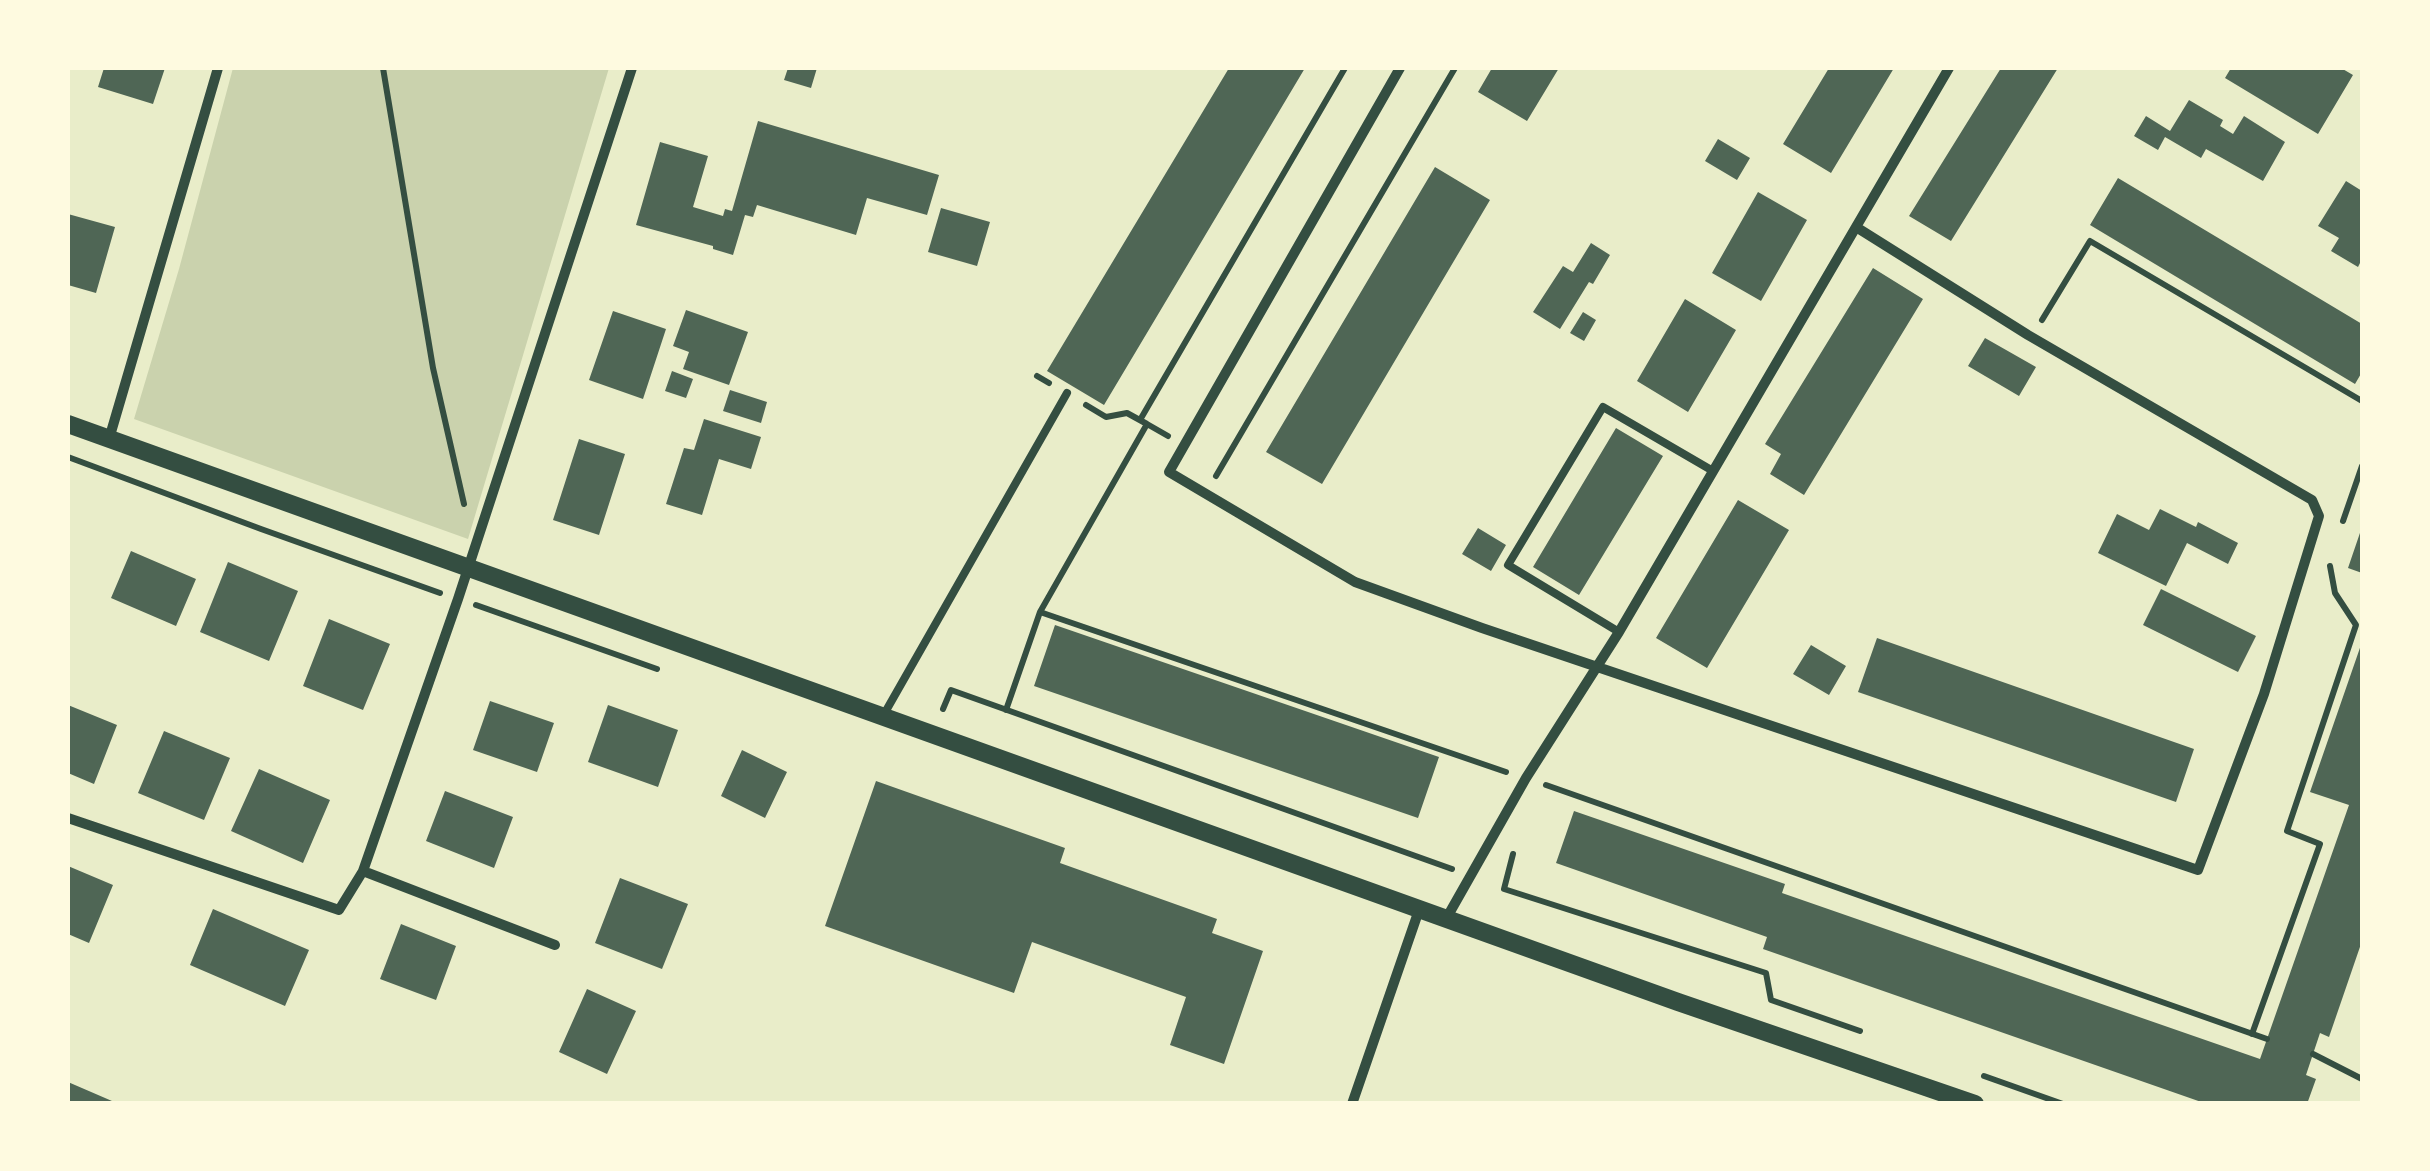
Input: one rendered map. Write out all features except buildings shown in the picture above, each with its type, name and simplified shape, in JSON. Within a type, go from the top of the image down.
[{"type":"street","points":[[109,439],[218,68]]},
{"type":"street","points":[[68,818],[339,910],[363,871],[472,559],[632,68]]},
{"type":"street","points":[[1400,68],[1169,472],[1355,582],[2198,870],[2264,694],[2319,516],[2312,500],[2028,334],[1856,227]]},
{"type":"street","points":[[1446,919],[1526,778],[1620,632],[1949,68]]},
{"type":"street","points":[[68,424],[472,559],[883,716],[1678,1002],[1975,1104]]},
{"type":"street","points":[[363,871],[555,945]]},
{"type":"street","points":[[1352,1104],[1420,910]]},
{"type":"lane","points":[[883,716],[1066,393]]},
{"type":"lane","points":[[1620,632],[1508,565],[1604,406],[1713,471]]},
{"type":"path","points":[[383,68],[433,368],[472,559]]},
{"type":"path","points":[[1140,420],[1344,68]]},
{"type":"path","points":[[1206,493],[1456,68]]},
{"type":"path","points":[[2028,334],[2045,317],[2090,241],[2362,401]]},
{"type":"path","points":[[1006,710],[1040,612],[1147,424],[1128,413],[1106,417],[1037,376]]},
{"type":"path","points":[[2340,530],[2362,466]]},
{"type":"path","points":[[2252,1034],[2320,844],[2287,831],[2356,626],[2335,593],[2329,562]]},
{"type":"path","points":[[1040,612],[2267,1039]]},
{"type":"path","points":[[940,715],[951,690],[1504,889],[1766,974],[1770,1000],[1862,1032]]},
{"type":"path","points":[[1541,802],[1560,770]]},
{"type":"path","points":[[1504,889],[1515,846]]},
{"type":"path","points":[[2314,1054],[2362,1079]]},
{"type":"path","points":[[1972,1071],[2064,1104]]},
{"type":"green space","points":[[233,68],[609,68],[468,539],[134,419]]}]
